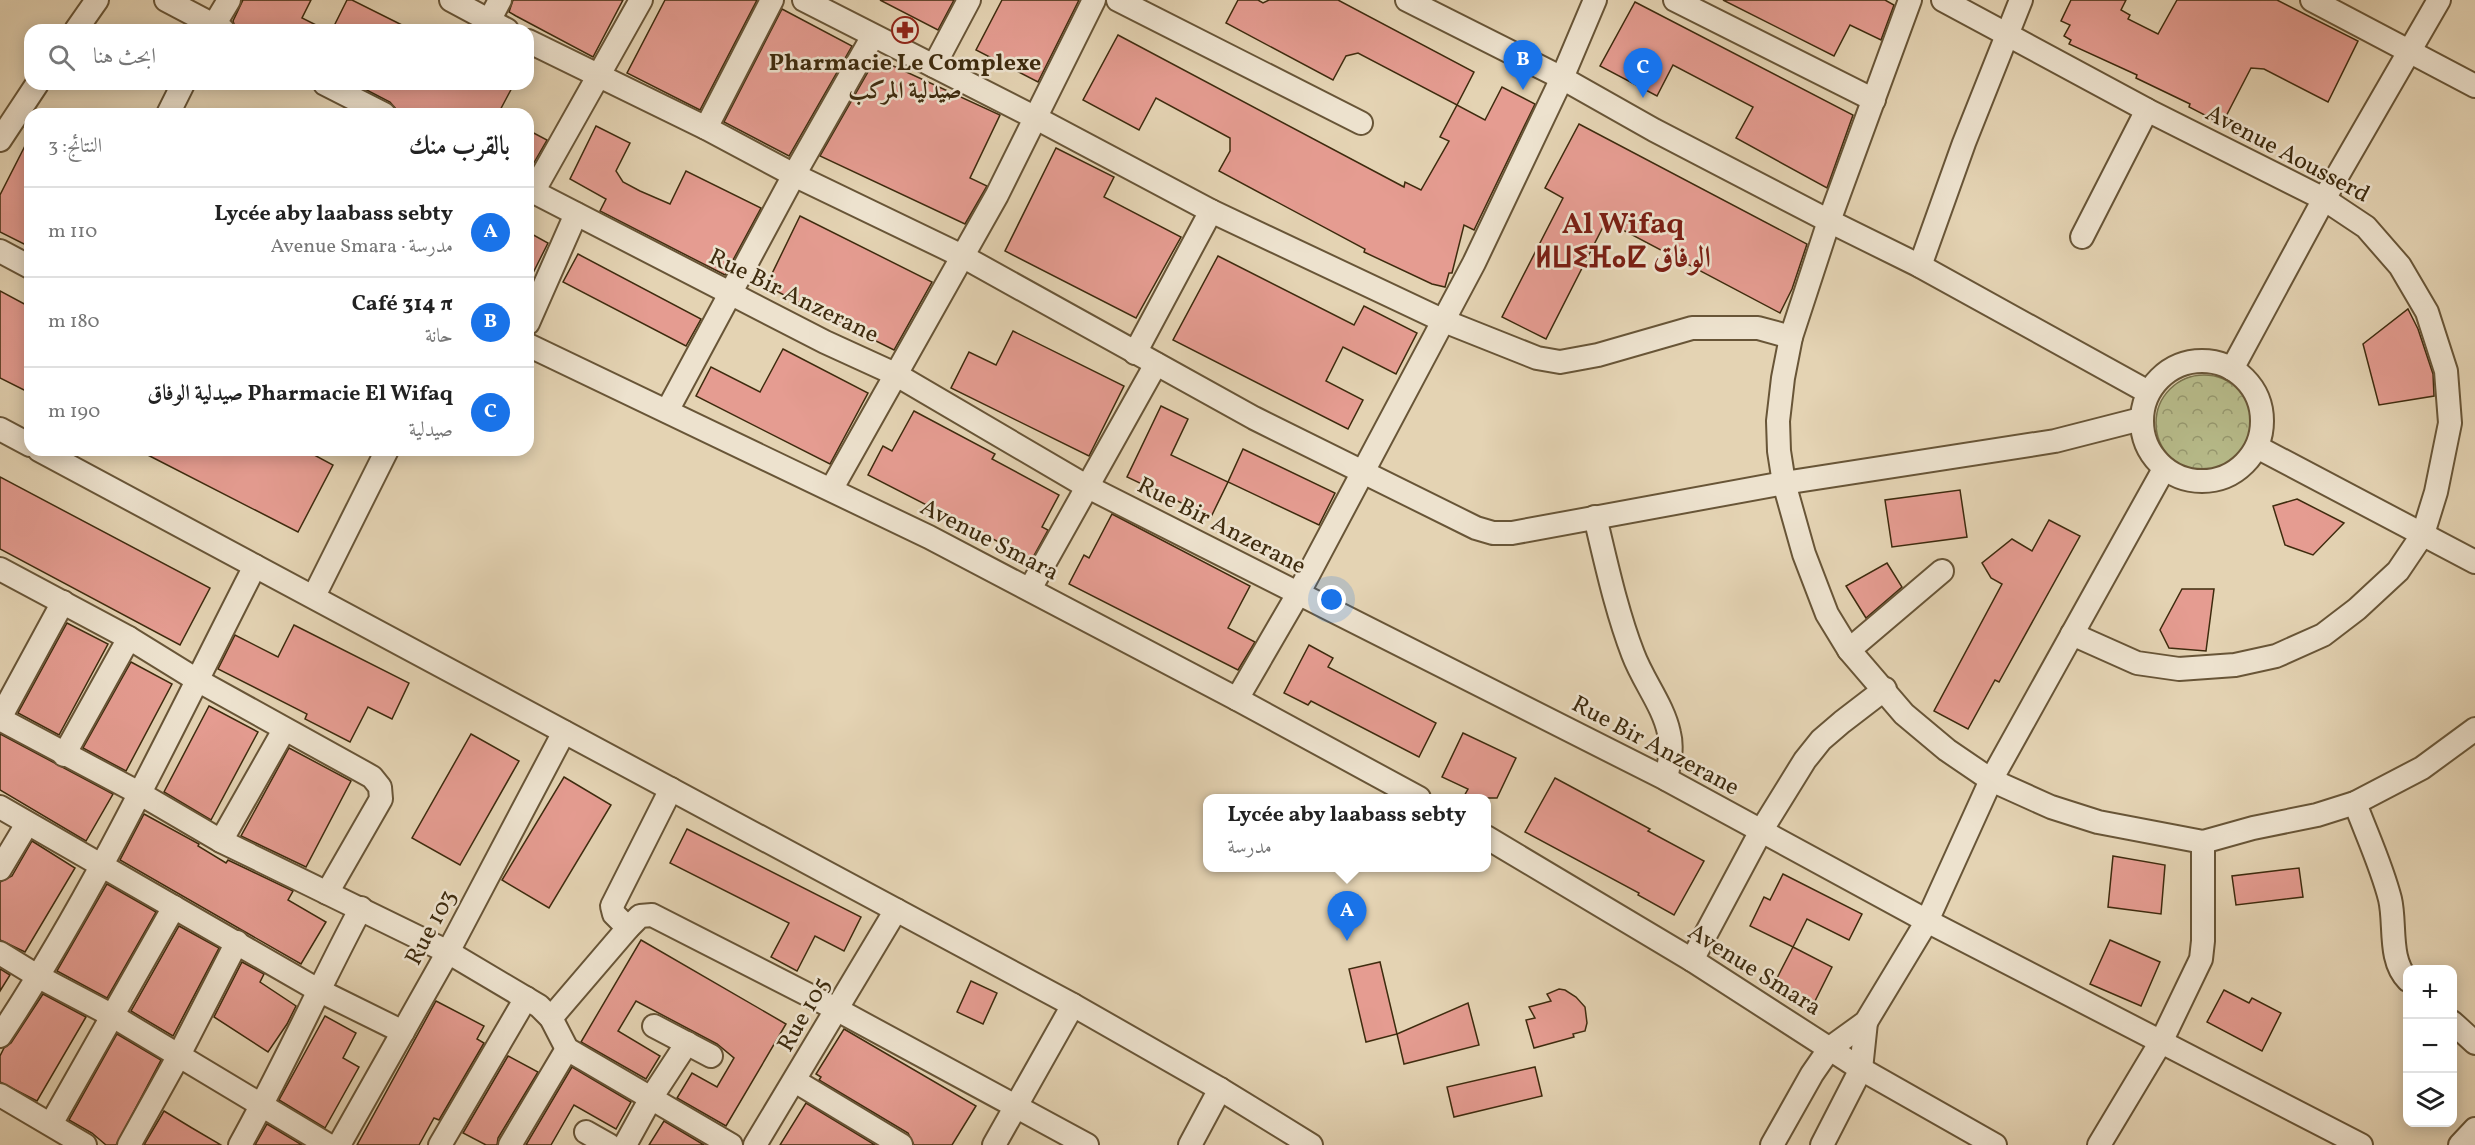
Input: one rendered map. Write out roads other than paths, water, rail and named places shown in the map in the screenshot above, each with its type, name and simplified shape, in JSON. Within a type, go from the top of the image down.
[{"type":"street","points":[[80,24],[97,0]]},
{"type":"street","points":[[166,0],[209,24]]},
{"type":"street","points":[[218,24],[229,0]]},
{"type":"street","points":[[451,0],[494,24]]},
{"type":"street","points":[[498,24],[500,0]]},
{"type":"street","points":[[534,186],[641,0]]},
{"type":"street","points":[[706,128],[772,0]]},
{"type":"street","points":[[804,0],[846,9],[873,36],[1036,118],[1211,211],[1444,321],[1537,358],[1560,362],[1598,355],[1692,328],[1758,328],[1791,337]]},
{"type":"street","points":[[934,66],[969,0]]},
{"type":"street","points":[[832,488],[962,256],[1036,118],[1094,0]]},
{"type":"street","points":[[1118,0],[1361,123]]},
{"type":"street","points":[[1407,0],[1562,78],[1654,130],[1828,222],[1920,266],[2148,392]]},
{"type":"street","points":[[1237,699],[1298,594],[1361,472],[1444,321],[1562,78],[1595,0]]},
{"type":"street","points":[[1675,0],[1874,99]]},
{"type":"street","points":[[1910,0],[1828,222],[1791,337],[1778,421],[1779,451],[1784,483],[1804,554],[1827,614],[1849,650],[1885,689],[1904,714],[1947,750],[1991,780],[2051,807],[2098,822],[2203,842],[2253,828],[2317,815],[2355,803],[2422,768],[2475,729]]},
{"type":"street","name":"Avenue Aousserd","points":[[1944,0],[2148,110],[2324,198],[2366,226],[2400,266],[2427,312],[2446,371],[2450,423],[2436,492],[2423,534],[2398,571],[2357,609],[2323,635],[2276,656],[2235,665],[2179,669],[2137,663],[2073,634]]},
{"type":"street","points":[[1920,266],[1964,143],[2021,0]]},
{"type":"street","points":[[2312,0],[2475,86]]},
{"type":"street","points":[[2232,369],[2324,198],[2439,0]]},
{"type":"street","points":[[667,411],[794,175],[873,36]]},
{"type":"street","points":[[534,44],[706,128],[794,175],[962,256],[1254,418],[1476,528],[1493,533],[1512,533],[1784,483],[2055,441],[2141,419]]},
{"type":"street","points":[[27,108],[35,90]]},
{"type":"street","points":[[171,108],[180,90]]},
{"type":"street","points":[[337,90],[372,108]]},
{"type":"street","points":[[2082,237],[2148,110]]},
{"type":"street","points":[[0,140],[24,113]]},
{"type":"street","name":"Rue Bir Anzerane","points":[[534,193],[895,374],[1086,486],[1666,779],[1927,921],[2162,1040],[2361,1145]]},
{"type":"street","points":[[1135,353],[1211,211]]},
{"type":"street","points":[[534,309],[576,214]]},
{"type":"street","points":[[0,251],[24,264]]},
{"type":"street","name":"Avenue Smara","points":[[534,348],[832,488],[1030,589],[1412,794]]},
{"type":"street","points":[[2195,361],[2214,362],[2232,369],[2246,380],[2256,395],[2261,412],[2262,430],[2257,447],[2244,465],[2226,477],[2205,482],[2183,479],[2164,469],[2146,446],[2141,419],[2148,392],[2160,377],[2176,366],[2195,361]]},
{"type":"street","points":[[1030,589],[1156,364]]},
{"type":"street","points":[[0,429],[24,442]]},
{"type":"street","points":[[2257,447],[2475,562]]},
{"type":"street","points":[[50,456],[1073,1005],[1221,1089],[1311,1145]]},
{"type":"street","points":[[314,596],[383,456]]},
{"type":"street","points":[[1772,1145],[1812,1074],[1830,1048],[1866,1022],[1927,921],[1991,780],[2164,469]]},
{"type":"street","points":[[1595,517],[1618,609],[1633,654],[1670,734],[1670,755],[1666,779]]},
{"type":"street","points":[[0,1036],[39,977],[140,794],[255,566]]},
{"type":"street","points":[[0,569],[129,638],[284,730],[362,771],[380,787],[381,799],[327,893]]},
{"type":"street","points":[[1849,650],[1942,571]]},
{"type":"street","points":[[63,602],[5,695],[0,719],[140,794],[221,841],[448,952],[526,998],[551,1018],[567,1048],[731,1145]]},
{"type":"street","points":[[64,754],[129,638]]},
{"type":"street","points":[[1692,960],[1787,785],[1821,740],[1885,689]]},
{"type":"street","points":[[221,841],[284,730]]},
{"type":"street","name":"Rue 103","points":[[339,1145],[448,952],[564,732]]},
{"type":"street","points":[[628,928],[614,914],[612,906],[671,789]]},
{"type":"street","points":[[2355,803],[2390,900],[2394,945],[2403,975]]},
{"type":"street","points":[[0,807],[318,990],[403,1032]]},
{"type":"street","points":[[0,869],[27,824]]},
{"type":"street","name":"Avenue Smara","points":[[1491,840],[1692,960],[1861,1069],[1995,1145]]},
{"type":"street","points":[[2098,1145],[2162,1040],[2201,959],[2203,842]]},
{"type":"street","points":[[51,1124],[174,907]]},
{"type":"street","points":[[240,1145],[361,908]]},
{"type":"street","name":"Rue 105","points":[[756,1145],[896,910]]},
{"type":"street","points":[[551,1018],[628,928],[640,916],[652,915],[836,1009],[1077,1142]]},
{"type":"street","points":[[129,1145],[178,1057],[237,942]]},
{"type":"street","points":[[0,953],[39,977],[113,1016],[327,1145]]},
{"type":"street","points":[[442,1144],[526,998]]},
{"type":"street","points":[[994,1145],[1073,1005]]},
{"type":"street","points":[[1822,1145],[1861,1069],[1866,1022]]},
{"type":"street","points":[[654,1026],[711,1056]]},
{"type":"street","points":[[2457,1027],[2475,1043]]},
{"type":"street","points":[[625,1145],[651,1098],[687,1043]]},
{"type":"street","points":[[510,1145],[567,1048]]},
{"type":"street","points":[[795,1081],[901,1145]]},
{"type":"street","points":[[1190,1145],[1221,1089]]},
{"type":"street","points":[[0,1095],[85,1145]]},
{"type":"street","points":[[2460,1145],[2475,1129]]},
{"type":"street","points":[[586,1132],[609,1145]]},
{"type":"place","name":"Pharmacie Le Complexe صيدلية المركب","points":[[905,30]]},
{"type":"place","name":"Café 314 π","points":[[1523,90]]},
{"type":"place","name":"Pharmacie El Wifaq صيدلية الوفاق","points":[[1643,98]]},
{"type":"place","name":"Lycée aby laabass sebty","points":[[1347,941]]},
{"type":"district","name":"Al Wifaq ⵍⵡⵉⴼⴰⵇ الوفاق","points":[[1623,240]]}]
